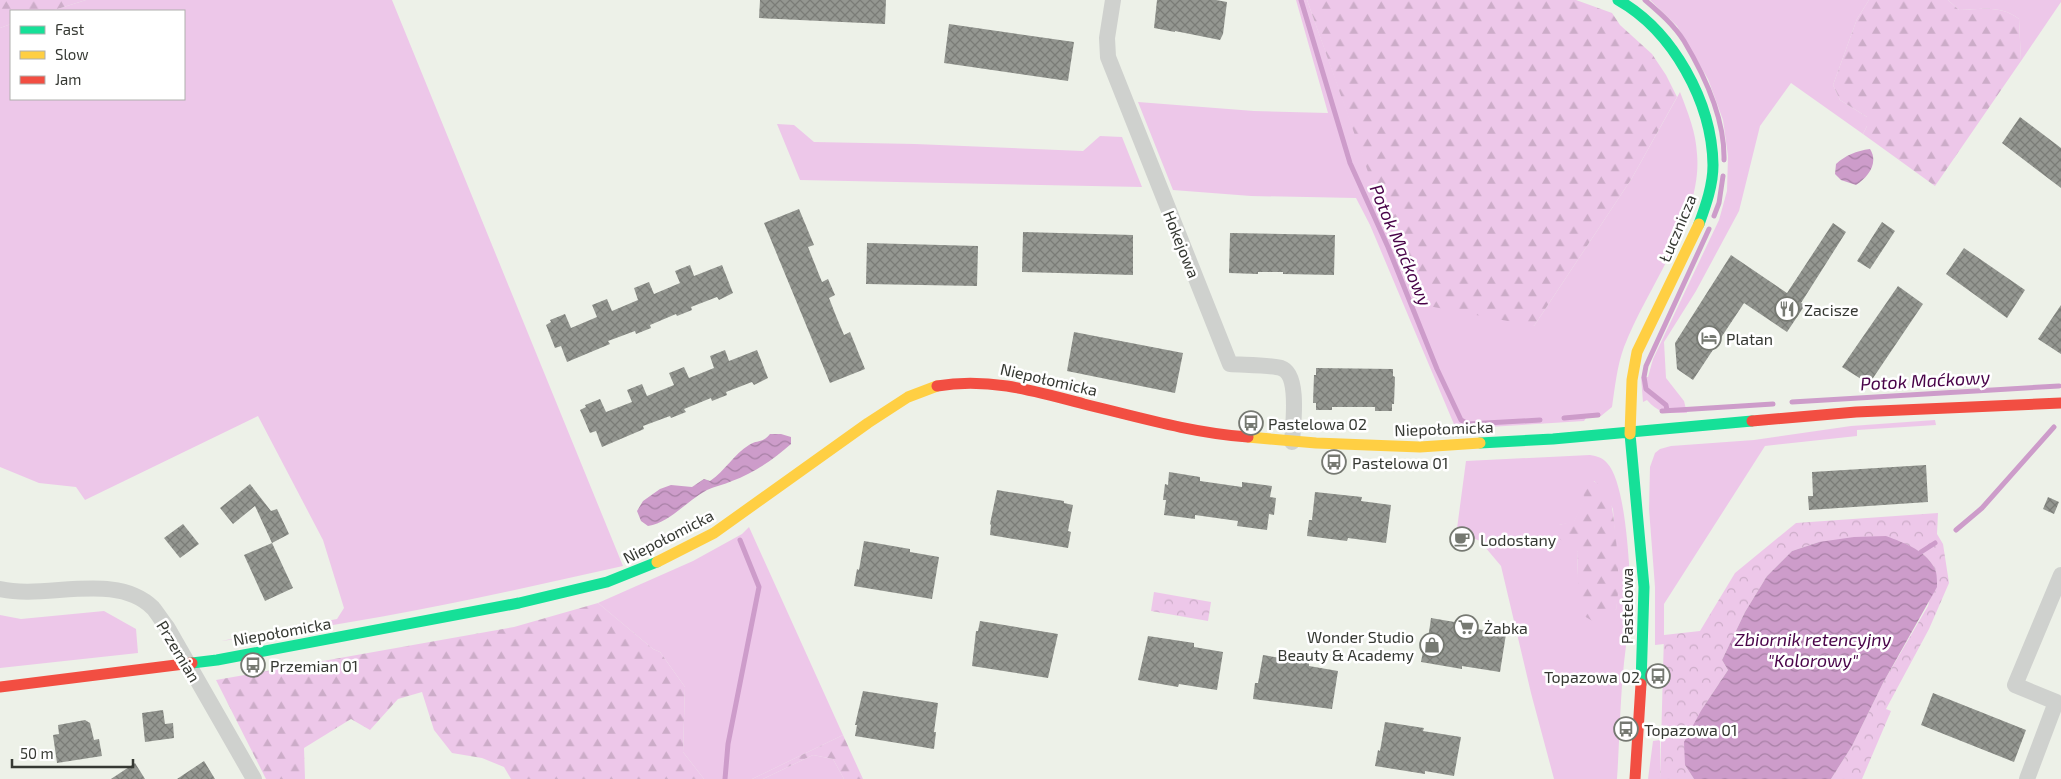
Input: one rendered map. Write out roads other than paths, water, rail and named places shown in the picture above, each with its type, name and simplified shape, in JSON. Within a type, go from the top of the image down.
[{"type":"main road","name":"Łucznicza","points":[[1618,0],[1632,7],[1648,19],[1676,53],[1700,104],[1707,125],[1712,151],[1712,181],[1704,214],[1637,352],[1631,376],[1630,433]]},
{"type":"main road","name":"Niepołomicka","points":[[0,687],[187,665],[519,603],[607,582],[667,558],[714,533],[868,423],[908,397],[931,387],[953,383],[996,383],[1018,387],[1188,430],[1292,442],[1420,447],[1630,433],[1838,413],[2061,403]]},
{"type":"main road","name":"Pastelowa","points":[[1630,433],[1644,579],[1640,728],[1635,779]]},
{"type":"street","name":"Hokejowa","points":[[1113,0],[1107,38],[1108,57],[1230,364],[1282,368],[1291,375],[1294,390],[1292,442]]},
{"type":"street","points":[[2027,779],[2056,702],[2015,685],[2061,575]]},
{"type":"street","name":"Przemian","points":[[0,589],[34,593],[78,588],[115,591],[135,596],[152,608],[167,627],[187,665],[254,779]]},
{"type":"water","points":[[1870,149],[1873,164],[1865,178],[1856,185],[1841,180],[1835,174],[1836,164],[1844,158]]},
{"type":"water","points":[[770,434],[781,434],[791,437],[791,444],[756,470],[726,484],[707,490],[664,520],[648,526],[641,521],[637,511],[643,501],[660,489],[671,485],[692,487],[704,479],[710,481],[744,449],[752,443],[765,439]]},
{"type":"water","name":"Zbiornik retencyjny \"Kolorowy\"","points":[[1886,536],[1915,549],[1928,558],[1936,572],[1937,587],[1883,683],[1852,746],[1831,779],[1694,779],[1685,765],[1684,742],[1702,709],[1728,670],[1722,660],[1745,612],[1767,576],[1792,551],[1819,542],[1854,537]]},
{"type":"waterway","name":"Potok Maćkowy","points":[[1301,0],[1350,163],[1388,247],[1437,369],[1461,420],[1468,424],[1540,420]]},
{"type":"waterway","points":[[1645,0],[1676,30],[1684,41],[1706,83],[1721,129],[1724,160]]},
{"type":"waterway","points":[[1714,216],[1719,203],[1723,176]]},
{"type":"waterway","points":[[1667,410],[1666,405],[1646,389],[1644,377],[1646,366],[1709,229]]},
{"type":"waterway","name":"Potok Maćkowy","points":[[1792,402],[2059,386]]},
{"type":"waterway","name":"Potok Maćkowy","points":[[1662,411],[1773,404]]},
{"type":"waterway","name":"Potok Maćkowy","points":[[1564,418],[1598,415]]},
{"type":"waterway","name":"Potok Maćkowy","points":[[1956,530],[1982,508],[2054,427]]},
{"type":"waterway","points":[[725,779],[728,744],[759,587],[740,540]]},
{"type":"waterway","name":"Potok Maćkowy","points":[[1921,552],[1935,543]]},
{"type":"place","name":"Zacisze","points":[[1787,309]]},
{"type":"place","name":"Platan","points":[[1709,338]]},
{"type":"place","name":"Pastelowa 02","points":[[1251,423]]},
{"type":"place","name":"Pastelowa 01","points":[[1334,462]]},
{"type":"place","name":"Lodostany","points":[[1462,539]]},
{"type":"place","name":"Żabka","points":[[1466,627]]},
{"type":"place","name":"Wonder Studio Beauty & Academy","points":[[1432,645]]},
{"type":"place","name":"Przemian 01","points":[[253,665]]},
{"type":"place","name":"Topazowa 02","points":[[1658,676]]},
{"type":"place","name":"Topazowa 01","points":[[1626,729]]}]
